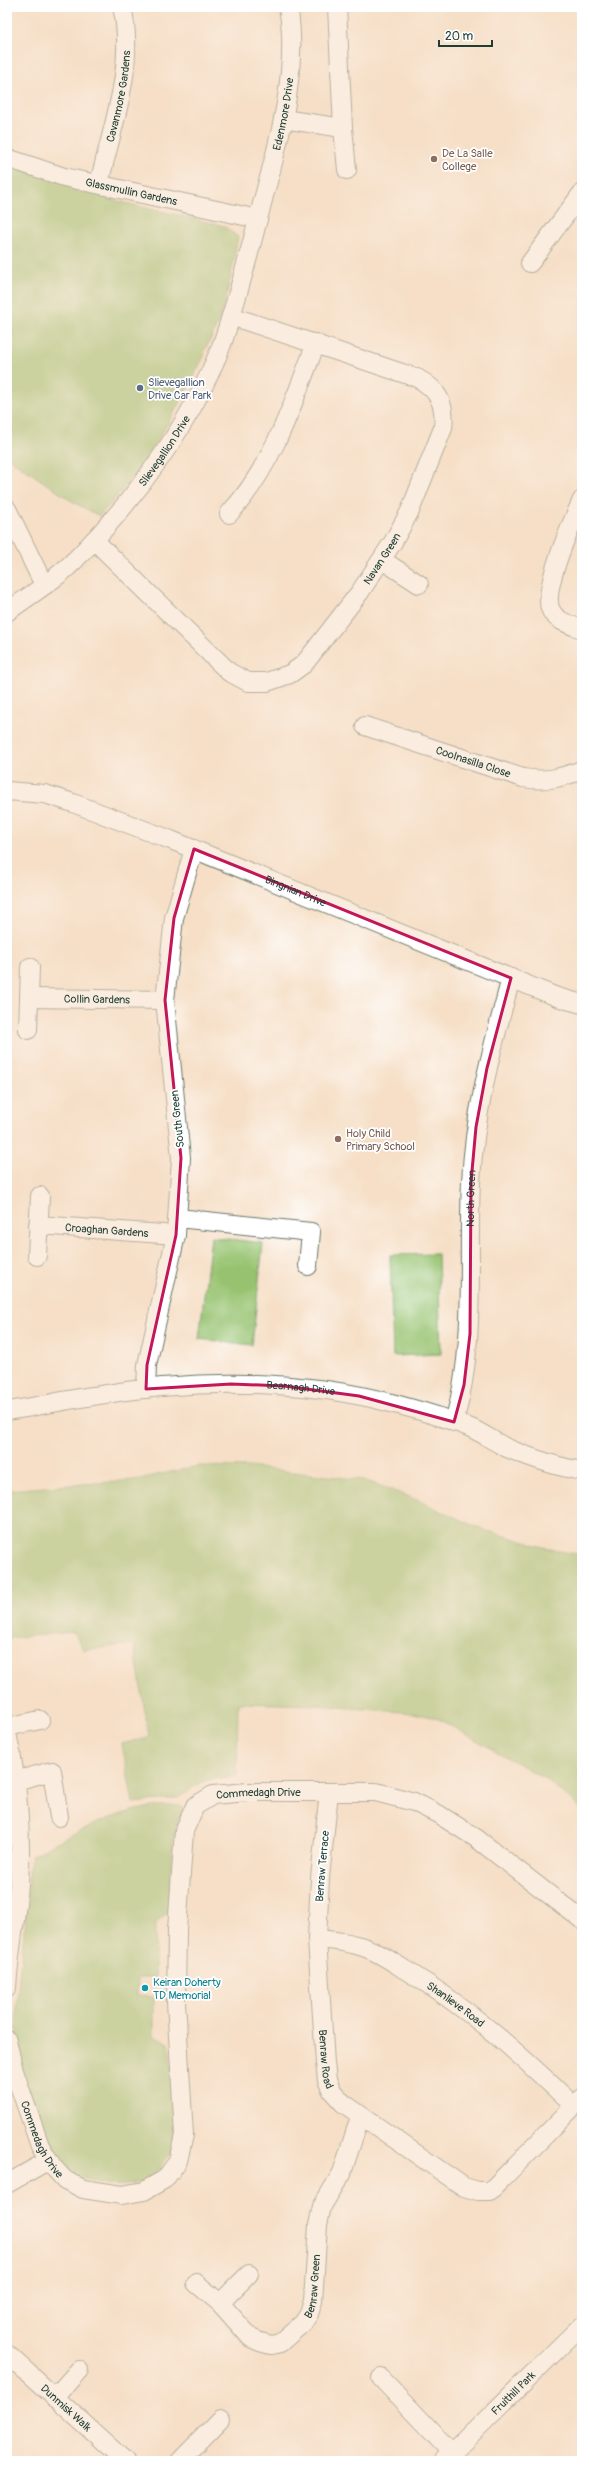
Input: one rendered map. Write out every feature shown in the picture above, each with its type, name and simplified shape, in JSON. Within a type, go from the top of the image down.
[{"type":"street","name":"Cavanmore Gardens","points":[[99,184],[125,70],[127,42],[122,7]]},
{"type":"street","name":"Edenmore Drive","points":[[258,219],[283,119],[290,45],[288,7]]},
{"type":"street","points":[[337,7],[343,128],[347,170]]},
{"type":"street","points":[[283,119],[343,128]]},
{"type":"street","name":"Glassmullin Gardens","points":[[7,158],[64,177],[258,219]]},
{"type":"street","points":[[530,263],[582,193]]},
{"type":"street","name":"Slievegallion Drive","points":[[7,612],[75,561],[140,486],[184,419],[210,371],[231,316],[258,219]]},
{"type":"street","name":"Navan Green","points":[[94,540],[229,672],[239,678],[256,683],[277,680],[304,664],[382,560],[410,511],[443,428],[444,416],[442,403],[438,393],[430,385],[417,378],[316,343],[231,316]]},
{"type":"street","points":[[229,514],[237,505],[271,452],[289,414],[316,343]]},
{"type":"street","points":[[582,500],[554,572],[549,598],[550,609],[557,618],[566,624],[582,629]]},
{"type":"street","points":[[7,509],[44,585]]},
{"type":"street","points":[[382,560],[419,584]]},
{"type":"street","name":"Coolnasilla Close","points":[[366,726],[523,778],[542,781],[560,778],[582,770]]},
{"type":"street","name":"Bingnian Drive","points":[[7,791],[46,794],[66,801],[194,849],[512,978],[582,1004]]},
{"type":"street","name":"South Green","points":[[146,1389],[147,1364],[177,1226],[181,1158],[180,1135],[165,1000],[174,918],[194,849]]},
{"type":"street","points":[[28,1030],[30,967]]},
{"type":"street","name":"North Green","points":[[454,1422],[464,1385],[470,1334],[471,1182],[476,1128],[487,1068],[512,978]]},
{"type":"street","name":"Collin Gardens","points":[[30,998],[165,1000]]},
{"type":"street","points":[[36,1256],[40,1196]]},
{"type":"street","name":"Croaghan Gardens","points":[[38,1225],[177,1226],[311,1232],[308,1266]]},
{"type":"street","name":"Bearnagh Drive","points":[[7,1411],[94,1396],[146,1389],[231,1384],[292,1387],[359,1396],[395,1404],[454,1422],[533,1458],[582,1471]]},
{"type":"street","points":[[7,1727],[40,1720]]},
{"type":"street","points":[[7,1733],[15,1782],[13,1871],[7,1988]]},
{"type":"street","points":[[15,1782],[52,1771],[59,1817]]},
{"type":"street","name":"Commedagh Drive","points":[[7,2040],[26,2108],[40,2146],[48,2160],[65,2180],[97,2192],[122,2195],[144,2192],[165,2179],[173,2169],[182,2150],[184,2135],[176,2002],[180,1867],[187,1821],[195,1806],[213,1794],[248,1792],[376,1792],[394,1795],[438,1814],[507,1860],[582,1920]]},
{"type":"street","name":"Benraw Terrace","points":[[317,1939],[320,1878],[329,1792]]},
{"type":"street","name":"Shanlieve Road","points":[[317,1939],[357,1945],[387,1959],[424,1981],[493,2032],[578,2102]]},
{"type":"street","name":"Benraw Road","points":[[317,1939],[320,2013],[327,2080],[332,2091],[360,2117],[464,2187],[478,2191],[490,2191],[578,2102]]},
{"type":"street","name":"Benraw Green","points":[[196,2283],[220,2304],[251,2338],[260,2342],[271,2345],[280,2343],[303,2323],[310,2314],[313,2301],[318,2226],[322,2206],[342,2173],[360,2117]]},
{"type":"street","points":[[7,2184],[48,2160]]},
{"type":"street","points":[[220,2304],[249,2274]]},
{"type":"street","name":"Fruithill Park","points":[[448,2457],[582,2325]]},
{"type":"street","name":"Dunmisk Walk","points":[[7,2354],[125,2461]]},
{"type":"street","points":[[54,2398],[79,2370]]},
{"type":"street","points":[[381,2378],[448,2457]]},
{"type":"street","points":[[180,2461],[220,2420]]},
{"type":"highlighted area","points":[[194,849],[511,978],[487,1068],[476,1127],[471,1182],[470,1334],[464,1385],[454,1422],[359,1396],[284,1386],[231,1384],[146,1389],[147,1365],[176,1235],[181,1158],[165,1000],[174,918]]},
{"type":"green space","points":[[7,166],[105,193],[109,199],[224,226],[238,237],[233,266],[222,311],[211,339],[203,352],[205,354],[183,397],[145,460],[131,480],[99,516],[73,502],[7,457]]},
{"type":"green space","points":[[211,1237],[263,1243],[252,1345],[199,1339]]},
{"type":"green space","points":[[438,1254],[441,1354],[393,1356],[390,1255]]},
{"type":"green space","points":[[199,1466],[249,1467],[364,1480],[410,1497],[484,1530],[554,1550],[582,1555],[582,1810],[547,1780],[437,1718],[413,1713],[315,1705],[238,1703],[237,1776],[208,1780],[193,1787],[178,1798],[133,1803],[122,1744],[149,1737],[134,1644],[84,1650],[74,1632],[7,1638],[7,1490],[134,1480]]},
{"type":"green space","points":[[170,1805],[181,1806],[183,1808],[178,1820],[173,1845],[169,1911],[156,1923],[155,1977],[138,1977],[137,1996],[154,1997],[154,2036],[169,2043],[175,2113],[174,2141],[170,2156],[156,2171],[142,2181],[121,2185],[98,2182],[75,2173],[59,2160],[41,2128],[32,2105],[19,2056],[17,2042],[17,2001],[31,1856],[81,1830],[116,1816],[151,1807]]},
{"type":"place","name":"De La Salle College","points":[[434,159]]},
{"type":"place","name":"Slievegallion Drive Car Park","points":[[140,388]]},
{"type":"place","name":"Holy Child Primary School","points":[[338,1139]]},
{"type":"place","name":"Keiran Doherty TD Memorial","points":[[145,1988]]}]
